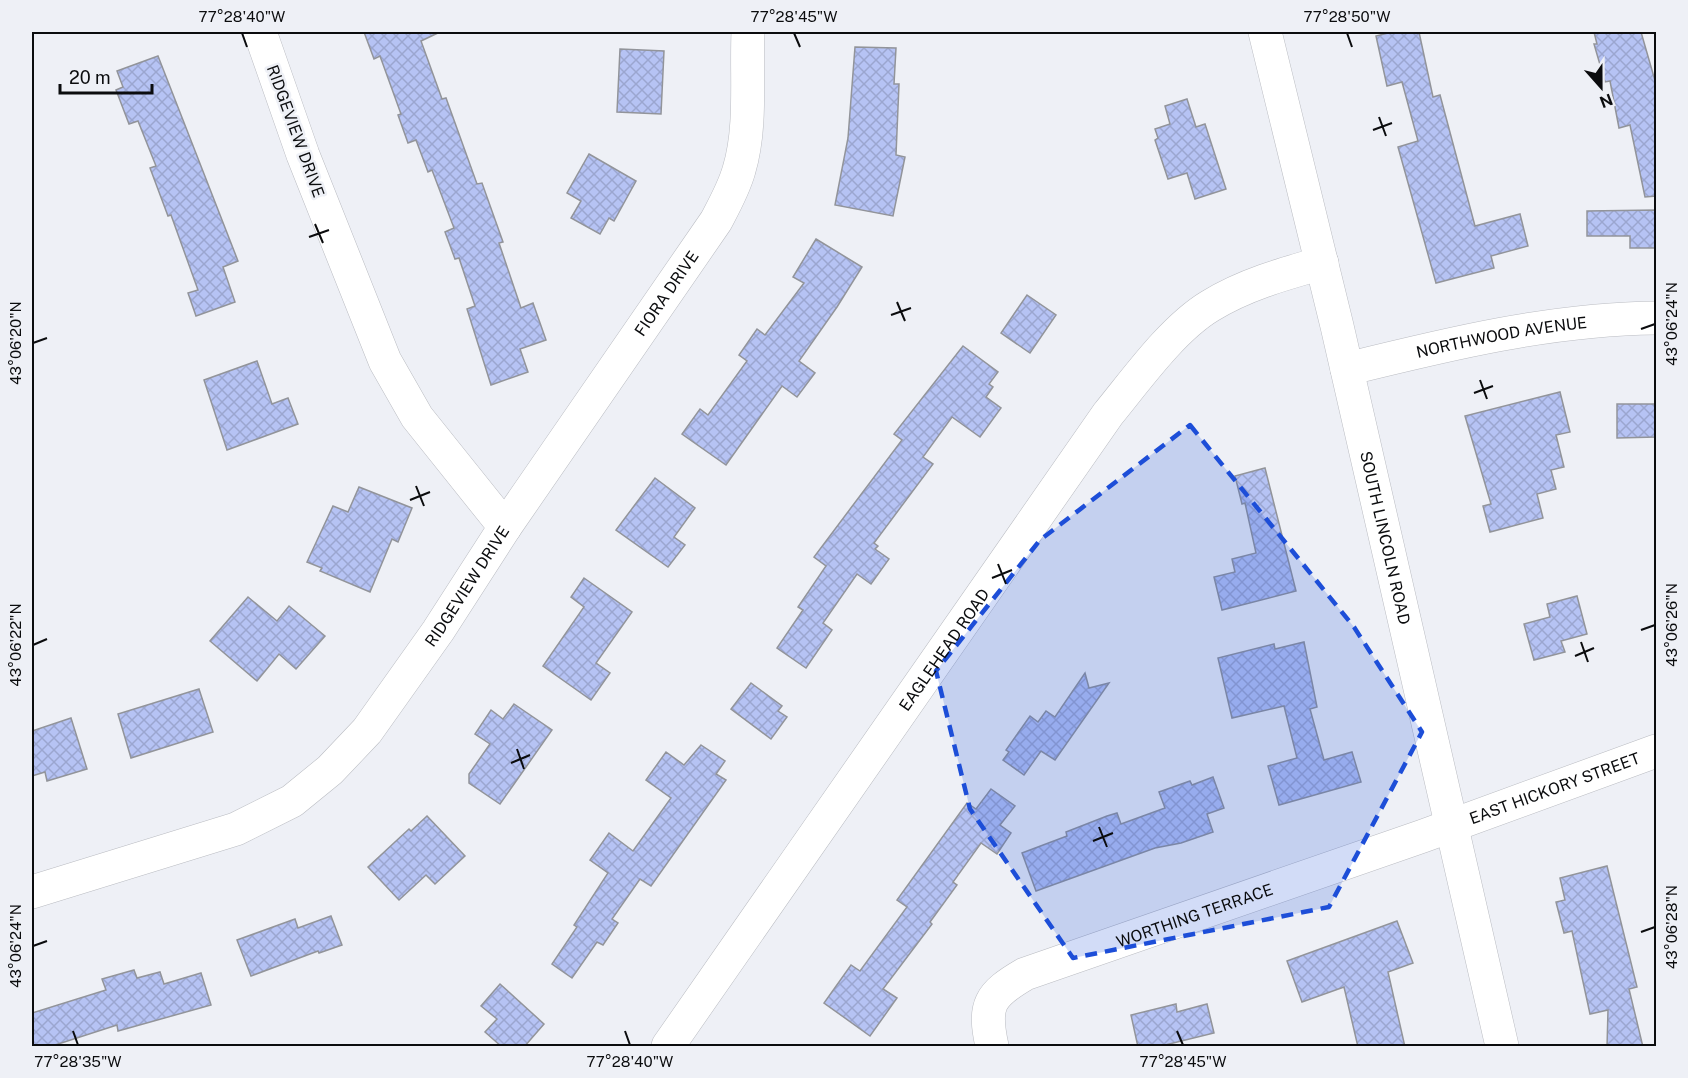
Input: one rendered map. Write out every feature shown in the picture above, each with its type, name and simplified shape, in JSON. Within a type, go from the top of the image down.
[{"type":"street","name":"RIDGEVIEW DRIVE","points":[[32,892],[236,829],[292,801],[330,770],[367,731],[438,631],[505,527],[417,417],[385,361],[303,155],[260,32]]},
{"type":"street","name":"FIORA DRIVE","points":[[505,527],[716,221],[730,196],[740,169],[745,135],[748,32]]},
{"type":"street","name":"SOUTH LINCOLN ROAD","points":[[1265,32],[1347,369],[1502,1047]]},
{"type":"street","name":"EAGLEHEAD ROAD","points":[[668,1047],[1108,414],[1158,352],[1209,307],[1270,277],[1322,263]]},
{"type":"street","name":"NORTHWOOD AVENUE","points":[[1347,369],[1525,330],[1568,323],[1656,318]]},
{"type":"street","name":"EAST HICKORY STREET","points":[[1450,826],[1656,751]]},
{"type":"street","name":"WORTHING TERRACE","points":[[992,1047],[987,1008],[994,995],[1025,974],[1450,826]]},
{"type":"highlighted area","points":[[1190,425],[1354,627],[1422,732],[1329,907],[1073,958],[970,809],[936,671],[1040,540]]},
{"type":"building","points":[[364,32],[440,32],[421,41],[442,99],[446,98],[477,184],[482,183],[503,242],[499,243],[521,308],[533,303],[546,340],[520,349],[528,372],[491,385],[467,309],[475,306],[459,258],[455,259],[445,232],[454,228],[432,170],[428,172],[416,140],[408,143],[398,115],[401,114],[380,56],[374,59]]},
{"type":"building","points":[[1392,32],[1419,32],[1433,97],[1440,95],[1475,226],[1520,214],[1528,246],[1491,256],[1494,268],[1436,283],[1398,147],[1418,141],[1402,82],[1387,86],[1376,36]]},
{"type":"building","points":[[1594,32],[1641,32],[1656,84],[1656,196],[1645,197],[1630,125],[1619,128],[1610,81],[1605,82],[1594,44],[1597,44]]},
{"type":"building","points":[[855,47],[896,48],[894,84],[899,84],[896,155],[905,157],[893,216],[835,205],[848,138]]},
{"type":"building","points":[[620,49],[664,51],[661,114],[617,112]]},
{"type":"building","points":[[158,56],[238,261],[223,267],[235,302],[196,316],[188,293],[198,290],[171,215],[168,216],[150,168],[156,166],[138,121],[129,124],[116,90],[123,87],[117,71]]},
{"type":"building","points":[[1187,99],[1196,127],[1205,124],[1226,189],[1195,199],[1187,173],[1168,179],[1155,140],[1158,138],[1155,129],[1170,124],[1165,106]]},
{"type":"building","points":[[589,154],[636,181],[614,221],[609,218],[600,234],[571,218],[581,201],[567,193]]},
{"type":"building","points":[[1656,210],[1656,248],[1630,248],[1630,236],[1587,236],[1587,211]]},
{"type":"building","points":[[816,239],[862,267],[799,361],[815,373],[797,397],[782,386],[726,465],[682,434],[700,409],[708,415],[747,361],[739,355],[757,329],[765,335],[804,283],[793,277]]},
{"type":"building","points":[[1027,295],[1056,315],[1030,353],[1001,333]]},
{"type":"building","points":[[963,346],[998,372],[989,384],[993,387],[986,397],[1001,408],[980,437],[952,417],[923,457],[933,464],[874,543],[878,546],[875,549],[889,559],[871,584],[857,574],[823,623],[832,630],[806,668],[777,648],[803,610],[798,607],[826,566],[814,557],[902,440],[894,434]]},
{"type":"building","points":[[257,361],[272,404],[288,398],[298,424],[227,450],[204,380]]},
{"type":"building","points":[[1560,392],[1570,432],[1556,435],[1564,467],[1551,470],[1556,489],[1537,494],[1543,518],[1490,532],[1483,506],[1491,504],[1465,416]]},
{"type":"building","points":[[1617,404],[1656,404],[1656,437],[1617,438]]},
{"type":"building","points":[[1265,468],[1296,591],[1222,610],[1214,577],[1235,572],[1232,559],[1256,553],[1245,503],[1242,504],[1235,476]]},
{"type":"building","points":[[655,478],[695,508],[674,537],[685,545],[668,567],[616,530]]},
{"type":"building","points":[[359,487],[412,508],[398,542],[392,539],[370,592],[320,571],[322,568],[307,562],[333,506],[348,512]]},
{"type":"building","points":[[584,578],[632,612],[596,663],[610,673],[591,700],[543,666],[584,607],[571,597]]},
{"type":"building","points":[[1577,596],[1587,634],[1561,641],[1565,652],[1534,660],[1524,624],[1550,617],[1547,604]]},
{"type":"building","points":[[248,597],[277,621],[289,606],[325,636],[296,669],[279,654],[257,681],[210,641]]},
{"type":"building","points":[[1304,642],[1317,707],[1310,709],[1324,760],[1352,752],[1361,782],[1279,805],[1268,766],[1297,758],[1284,706],[1232,718],[1218,658],[1274,644],[1275,649]]},
{"type":"building","points":[[1085,673],[1089,688],[1109,683],[1055,760],[1041,751],[1024,775],[1003,760],[1009,752],[1006,750],[1030,716],[1038,722],[1046,711],[1055,717]]},
{"type":"building","points":[[751,683],[782,706],[778,711],[787,717],[771,739],[731,709]]},
{"type":"building","points":[[199,689],[213,732],[131,758],[118,714]]},
{"type":"building","points":[[514,704],[552,730],[500,804],[469,783],[469,774],[490,744],[475,734],[491,710],[503,719]]},
{"type":"building","points":[[71,718],[87,769],[47,781],[45,772],[32,776],[32,731]]},
{"type":"building","points":[[701,745],[725,761],[716,774],[726,780],[651,886],[640,879],[612,919],[618,923],[603,945],[597,942],[572,978],[552,964],[577,927],[574,925],[608,873],[590,860],[609,833],[633,851],[671,798],[646,780],[666,752],[684,765]]},
{"type":"building","points":[[1213,777],[1224,808],[1207,814],[1213,832],[1181,843],[1155,848],[1036,891],[1022,853],[1067,836],[1066,832],[1107,816],[1117,813],[1121,824],[1165,808],[1159,792],[1190,781],[1192,785]]},
{"type":"building","points":[[991,789],[1015,806],[1000,825],[1011,833],[997,854],[981,843],[953,882],[957,885],[930,922],[932,924],[883,989],[897,998],[870,1036],[824,1003],[851,965],[860,971],[907,907],[897,900],[967,803],[976,809]]},
{"type":"building","points":[[427,816],[465,856],[435,884],[426,875],[399,900],[368,867],[409,829],[411,831]]},
{"type":"building","points":[[1607,866],[1637,987],[1629,989],[1643,1047],[1607,1047],[1608,1010],[1590,1014],[1572,931],[1564,933],[1556,902],[1565,900],[1560,878]]},
{"type":"building","points":[[331,916],[342,945],[319,953],[318,951],[251,976],[237,940],[295,919],[298,928]]},
{"type":"building","points":[[1397,921],[1413,963],[1388,972],[1405,1047],[1358,1047],[1344,987],[1302,1002],[1287,961]]},
{"type":"building","points":[[134,970],[137,978],[160,972],[164,984],[201,973],[211,1005],[118,1031],[117,1025],[49,1047],[32,1047],[32,1013],[106,990],[102,979]]},
{"type":"building","points":[[500,984],[544,1024],[524,1047],[502,1047],[485,1032],[497,1019],[481,1006]]},
{"type":"building","points":[[1176,1004],[1177,1012],[1207,1004],[1214,1033],[1157,1047],[1138,1047],[1131,1015]]}]
